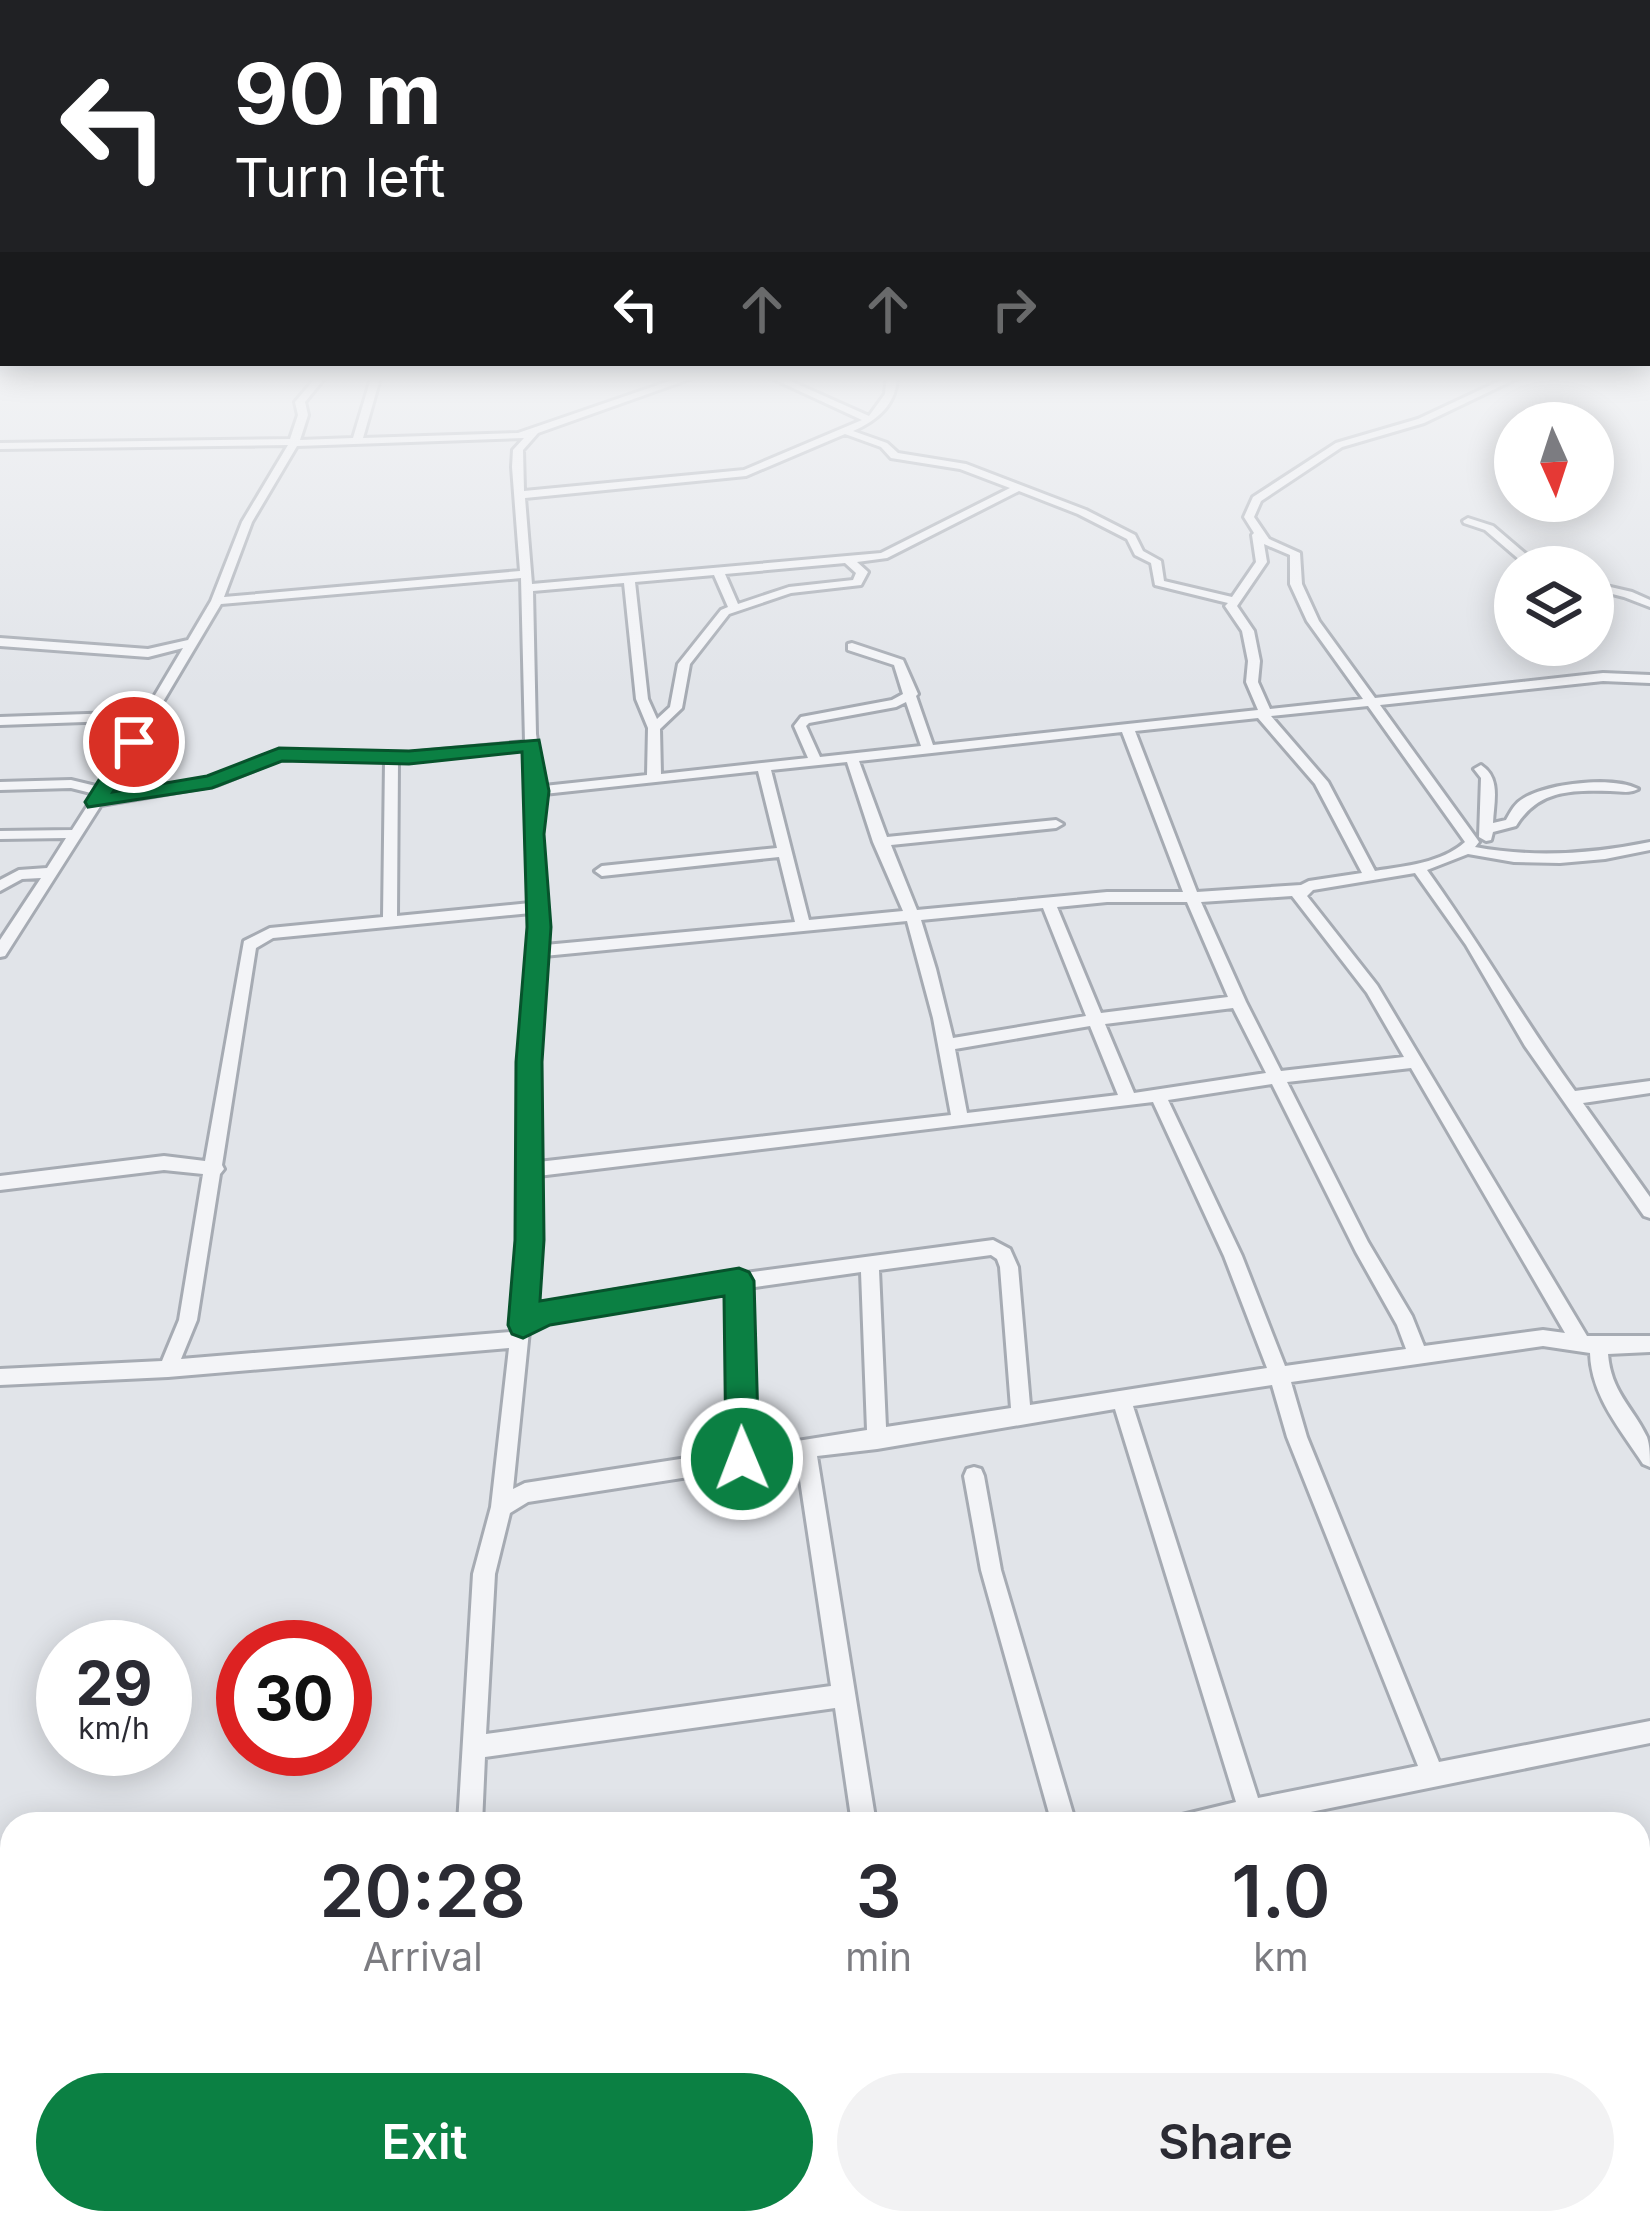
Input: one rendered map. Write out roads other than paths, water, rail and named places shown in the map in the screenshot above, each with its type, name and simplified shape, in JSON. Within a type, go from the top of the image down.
[{"type":"street","points":[[2,946],[217,601],[247,522],[272,479]]},
{"type":"street","points":[[471,1812],[484,1574],[501,1507],[506,1423],[522,1332],[530,1240],[529,1062],[538,950],[533,834],[538,791],[519,479]]},
{"type":"street","points":[[520,496],[685,479]]},
{"type":"street","points":[[991,479],[1082,512],[1131,537],[1139,554],[1156,561],[1159,583],[1231,600]]},
{"type":"street","points":[[1287,479],[1257,499],[1249,517],[1262,562],[1231,600],[1233,614],[1248,631],[1254,661],[1252,682],[1264,714],[1321,782],[1370,874]]},
{"type":"street","points":[[217,601],[629,579],[883,556],[1016,489]]},
{"type":"street","points":[[1468,521],[1490,528],[1511,546]]},
{"type":"street","points":[[1256,533],[1295,553],[1295,584],[1304,606],[1470,837],[1470,849]]},
{"type":"street","points":[[654,728],[679,702],[684,664],[715,619],[790,590],[857,583],[862,572],[848,560]]},
{"type":"street","points":[[718,571],[734,609]]},
{"type":"street","points":[[629,579],[642,699],[654,728],[654,777]]},
{"type":"street","points":[[1614,593],[1650,604]]},
{"type":"street","points":[[0,642],[148,653],[191,643]]},
{"type":"street","points":[[852,646],[866,655],[898,661],[928,749]]},
{"type":"street","points":[[538,791],[1603,677],[1650,680]]},
{"type":"street","points":[[815,760],[800,726],[805,720],[896,704],[912,694]]},
{"type":"street","points":[[0,721],[146,716]]},
{"type":"street","points":[[1128,730],[1238,1002],[1406,1322],[1419,1357]]},
{"type":"street","points":[[0,786],[71,784],[99,797],[212,782],[279,755],[392,757],[532,745]]},
{"type":"street","points":[[390,918],[392,757]]},
{"type":"street","points":[[852,757],[880,842],[913,916],[960,1119]]},
{"type":"street","points":[[764,766],[803,925]]},
{"type":"street","points":[[538,950],[1116,896],[1194,898],[1301,890],[1418,867],[1486,841],[1488,778],[1481,769]]},
{"type":"street","points":[[1488,829],[1511,823],[1523,804],[1579,786],[1598,783],[1631,789]]},
{"type":"street","points":[[880,842],[1056,824]]},
{"type":"street","points":[[0,835],[75,833]]},
{"type":"street","points":[[1470,849],[1510,858],[1596,857],[1650,846]]},
{"type":"street","points":[[602,871],[784,852]]},
{"type":"street","points":[[1418,867],[1650,1210]]},
{"type":"street","points":[[0,886],[20,874],[51,872]]},
{"type":"street","points":[[1301,890],[1302,902],[1372,989],[1590,1344],[1603,1382],[1650,1458]]},
{"type":"street","points":[[1048,903],[1128,1099]]},
{"type":"street","points":[[168,1369],[188,1320],[249,945],[270,933],[538,907]]},
{"type":"street","points":[[945,1045],[1238,1002]]},
{"type":"street","points":[[528,1170],[1415,1062]]},
{"type":"street","points":[[1572,1098],[1647,1084]]},
{"type":"street","points":[[1158,1096],[1234,1256],[1297,1437],[1432,1775]]},
{"type":"street","points":[[0,1183],[164,1163],[215,1169]]},
{"type":"street","points":[[0,1377],[168,1369],[522,1332],[545,1313],[978,1247],[1004,1255],[1021,1415]]},
{"type":"street","points":[[871,1262],[877,1440]]},
{"type":"street","points":[[739,1281],[742,1459]]},
{"type":"street","points":[[501,1507],[525,1493],[1279,1375],[1543,1338],[1650,1344]]},
{"type":"street","points":[[1120,1399],[1251,1812],[1650,1732]]},
{"type":"street","points":[[806,1452],[862,1812]]},
{"type":"street","points":[[974,1476],[991,1570],[1061,1812]]},
{"type":"street","points":[[474,1747],[841,1696]]}]
